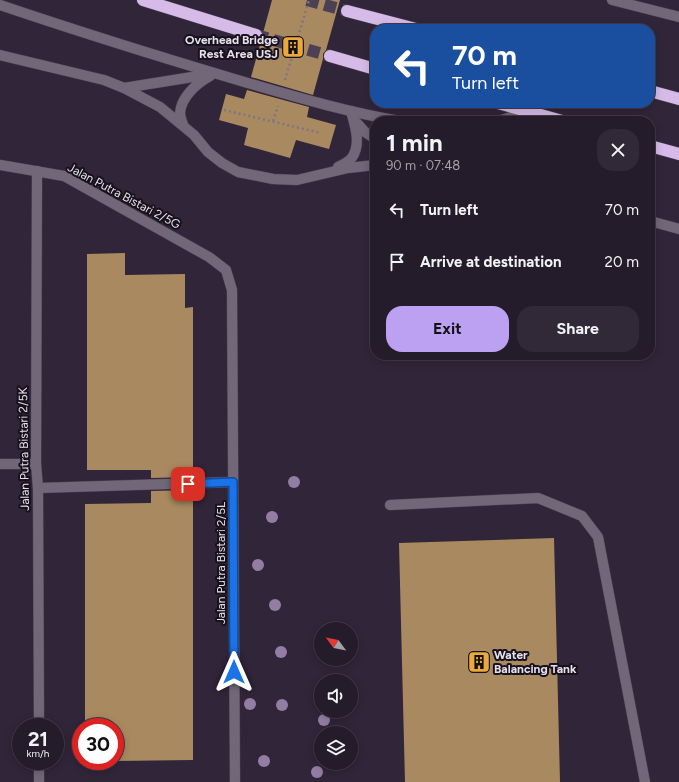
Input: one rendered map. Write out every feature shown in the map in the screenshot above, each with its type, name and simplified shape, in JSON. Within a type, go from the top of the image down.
[{"type":"highway","points":[[143,0],[256,35]]},
{"type":"highway","points":[[347,11],[397,24]]},
{"type":"highway","points":[[330,56],[370,68]]},
{"type":"highway","points":[[655,92],[679,99]]},
{"type":"highway","points":[[517,108],[545,116]]},
{"type":"highway","points":[[655,147],[679,154]]},
{"type":"street","points":[[612,0],[679,17]]},
{"type":"street","points":[[0,5],[71,29],[215,74],[282,93],[352,116],[370,118]]},
{"type":"street","points":[[0,55],[104,80],[124,88],[160,107],[194,135],[208,152],[222,163],[238,172],[273,179],[297,180],[320,175],[351,160],[356,150],[357,139],[352,116]]},
{"type":"street","points":[[124,88],[215,74]]},
{"type":"street","points":[[183,126],[180,114],[181,105],[195,87],[203,80],[215,74]]},
{"type":"street","points":[[514,116],[528,111]]},
{"type":"street","points":[[352,116],[365,132],[370,136]]},
{"type":"street","name":"Jalan Putra Bistari 2/5G","points":[[0,165],[64,176],[209,257]]},
{"type":"street","points":[[331,171],[370,166]]},
{"type":"street","name":"Jalan Putra Bistari 2/5K","points":[[37,171],[36,464],[38,488],[38,718]]},
{"type":"street","points":[[655,222],[679,229]]},
{"type":"street","name":"Jalan Putra Bistari 2/5L","points":[[209,257],[226,270],[232,290],[235,782]]},
{"type":"street","points":[[0,464],[36,464]]},
{"type":"street","points":[[38,488],[233,482]]},
{"type":"street","points":[[390,505],[538,498],[582,516],[598,537],[645,782]]},
{"type":"street","points":[[39,770],[39,782]]},
{"type":"path","points":[[273,121],[309,0]]},
{"type":"path","points":[[224,110],[321,133]]},
{"type":"building","points":[[272,0],[340,0],[326,50],[323,54],[313,95],[251,77]]},
{"type":"building","points":[[247,90],[309,107],[307,117],[336,125],[329,149],[296,140],[290,158],[244,145],[248,128],[219,120],[226,94],[244,99]]},
{"type":"building","points":[[125,253],[125,275],[185,274],[185,308],[193,307],[193,477],[151,478],[151,470],[87,470],[87,254]]},
{"type":"building","points":[[193,490],[193,760],[124,761],[124,718],[85,718],[85,504],[151,503],[151,491]]},
{"type":"building","name":"Water Balancing Tank","points":[[554,538],[560,782],[405,782],[399,543]]},
{"type":"tunnel","points":[[307,0],[347,11]]},
{"type":"tunnel","points":[[256,35],[330,56]]},
{"type":"place","name":"Overhead Bridge Rest Area USJ","points":[[293,47]]},
{"type":"place","name":"Water Balancing Tank","points":[[479,662]]},
{"type":"route","points":[[188,484],[233,482],[234,672]]}]
